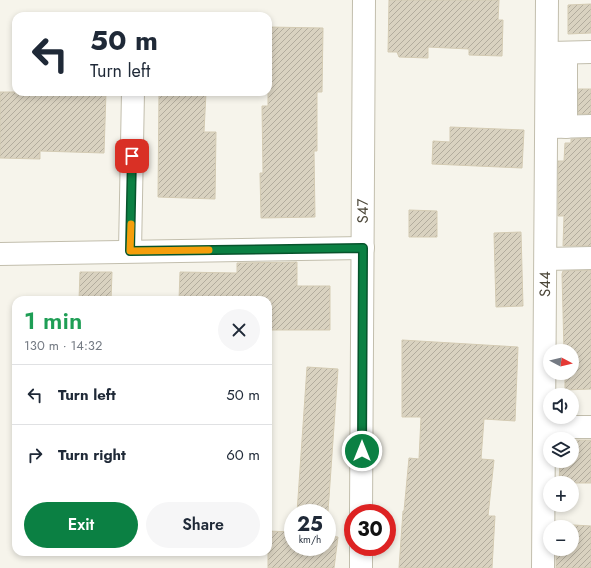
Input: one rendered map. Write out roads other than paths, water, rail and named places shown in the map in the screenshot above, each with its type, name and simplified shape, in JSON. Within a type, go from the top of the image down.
[{"type":"street","name":"S47","points":[[361,504],[364,0]]},
{"type":"street","name":"S44","points":[[543,568],[546,259],[556,127],[556,53],[547,0]]},
{"type":"street","points":[[556,53],[591,52]]},
{"type":"street","points":[[130,251],[133,96]]},
{"type":"street","points":[[556,127],[591,126]]},
{"type":"street","points":[[0,254],[363,248]]},
{"type":"street","points":[[546,259],[591,258]]},
{"type":"street","points":[[544,427],[591,427]]},
{"type":"street","points":[[361,556],[361,568]]}]
